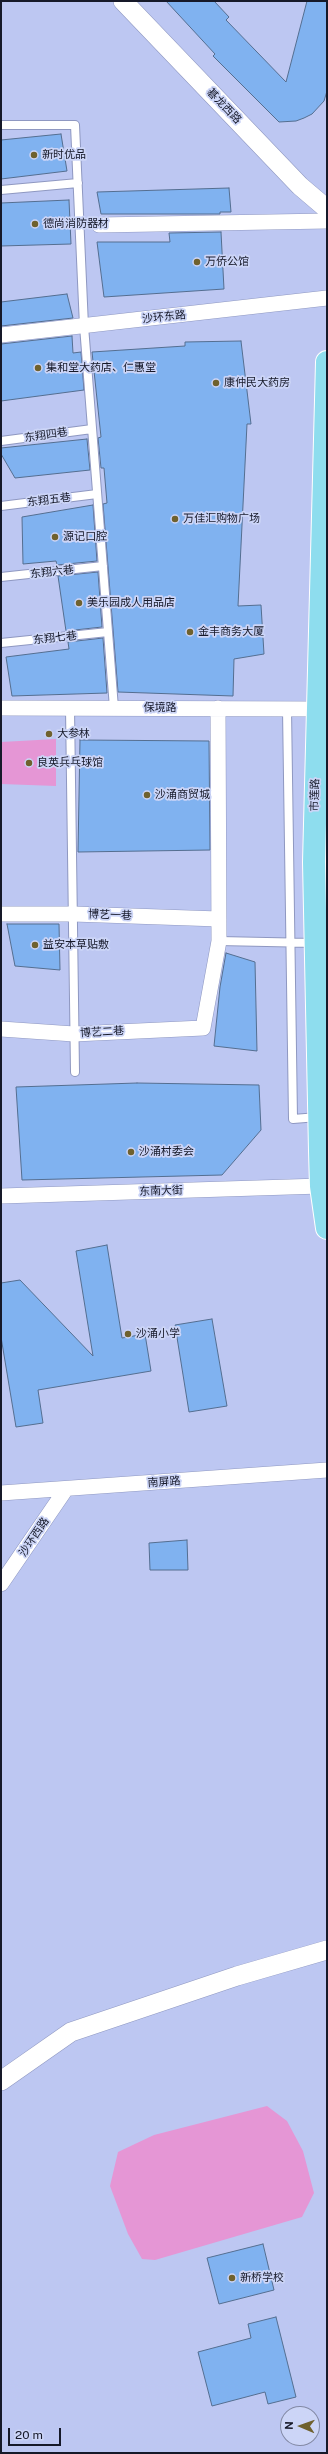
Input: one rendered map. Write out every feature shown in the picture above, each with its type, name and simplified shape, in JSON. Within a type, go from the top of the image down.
[{"type":"main road","name":"市莲路","points":[[327,362],[323,711],[314,862],[321,1186],[327,1228]]},
{"type":"street","name":"碁龙西路","points":[[123,1],[300,186],[327,209]]},
{"type":"street","points":[[99,225],[327,220]]},
{"type":"street","name":"沙环东路","points":[[1,335],[327,298]]},
{"type":"street","name":"保境路","points":[[1,708],[114,708],[218,712],[287,709],[323,711]]},
{"type":"street","points":[[218,712],[219,941]]},
{"type":"street","name":"东南大街","points":[[1,1196],[321,1186]]},
{"type":"street","name":"南屏路","points":[[1,1493],[327,1470]]},
{"type":"street","name":"沙环西路","points":[[1,1584],[66,1489]]},
{"type":"street","points":[[1,2081],[71,2032],[237,1976],[327,1950]]},
{"type":"lane","points":[[1,125],[75,125],[84,326],[114,708]]},
{"type":"lane","points":[[1,190],[78,183]]},
{"type":"lane","name":"东翔四巷","points":[[1,441],[92,429]]},
{"type":"lane","name":"东翔五巷","points":[[1,506],[97,494]]},
{"type":"lane","name":"东翔六巷","points":[[1,577],[103,566]]},
{"type":"lane","name":"东翔七巷","points":[[1,643],[108,632]]},
{"type":"lane","points":[[70,708],[75,1072]]},
{"type":"lane","points":[[287,709],[293,1119],[319,1117]]},
{"type":"lane","points":[[218,712],[219,941],[315,942]]},
{"type":"lane","name":"博艺一巷","points":[[1,914],[73,914],[218,919]]},
{"type":"lane","name":"博艺二巷","points":[[1,1029],[74,1034],[203,1028],[219,941]]},
{"type":"shaded area","name":"良英兵乓球馆","points":[[56,739],[56,786],[1,784],[1,742]]},
{"type":"shaded area","points":[[267,2106],[287,2121],[303,2151],[314,2193],[302,2217],[155,2260],[142,2259],[128,2234],[110,2186],[118,2152],[154,2135]]},
{"type":"building","points":[[166,1],[214,1],[229,17],[226,20],[286,82],[307,1],[327,1],[327,91],[324,101],[312,114],[304,118],[296,121],[279,122],[213,56],[215,54]]},
{"type":"building","name":"新时优品","points":[[61,134],[67,171],[1,179],[1,140]]},
{"type":"building","points":[[229,188],[231,212],[220,212],[220,214],[101,214],[97,192]]},
{"type":"building","name":"德尚消防器材","points":[[69,200],[71,244],[1,246],[1,203]]},
{"type":"building","points":[[221,232],[224,289],[104,297],[97,242],[170,242],[169,233]]},
{"type":"building","points":[[67,294],[73,318],[1,326],[1,302]]},
{"type":"building","name":"集和堂大药店、仁惠堂","points":[[72,336],[73,353],[81,352],[84,390],[1,401],[1,344]]},
{"type":"building","points":[[241,341],[251,424],[247,424],[238,606],[261,605],[264,654],[234,659],[233,696],[118,692],[103,504],[107,503],[104,468],[101,468],[98,438],[101,437],[92,352],[185,346],[185,342]]},
{"type":"building","points":[[87,439],[90,470],[15,478],[1,454],[1,448]]},
{"type":"building","name":"源记口腔","points":[[93,505],[97,561],[57,565],[56,561],[23,564],[22,517]]},
{"type":"building","name":"美乐园成人用品店","points":[[98,572],[102,627],[66,631],[58,576]]},
{"type":"building","points":[[103,638],[107,693],[12,696],[6,657],[69,649],[68,642]]},
{"type":"building","name":"沙涌商贸城","points":[[80,740],[209,741],[210,850],[78,852]]},
{"type":"building","name":"益安本草贴敷","points":[[7,924],[59,924],[60,970],[15,966]]},
{"type":"building","points":[[226,953],[255,962],[257,1051],[214,1046],[220,987]]},
{"type":"building","name":"沙涌村委会","points":[[137,1083],[259,1085],[261,1130],[222,1175],[22,1180],[16,1087]]},
{"type":"building","points":[[107,1245],[122,1338],[145,1334],[151,1371],[38,1390],[43,1423],[16,1427],[1,1337],[1,1283],[20,1280],[93,1356],[76,1251]]},
{"type":"building","points":[[212,1319],[227,1406],[189,1412],[175,1325]]},
{"type":"building","points":[[187,1540],[188,1570],[150,1570],[149,1543]]},
{"type":"building","points":[[263,2244],[274,2290],[219,2304],[207,2258]]},
{"type":"building","points":[[276,2317],[296,2397],[268,2404],[265,2392],[212,2406],[198,2352],[251,2338],[248,2324]]},
{"type":"place","name":"新时优品","points":[[34,155]]},
{"type":"place","name":"德尚消防器材","points":[[35,224]]},
{"type":"place","name":"万侨公馆","points":[[197,262]]},
{"type":"place","name":"集和堂大药店、仁惠堂","points":[[38,368]]},
{"type":"place","name":"康仲民大药房","points":[[216,383]]},
{"type":"place","name":"万佳汇购物广场","points":[[175,519]]},
{"type":"place","name":"源记口腔","points":[[55,537]]},
{"type":"place","name":"美乐园成人用品店","points":[[79,603]]},
{"type":"place","name":"金丰商务大厦","points":[[190,632]]},
{"type":"place","name":"大参林","points":[[49,734]]},
{"type":"place","name":"良英兵乓球馆","points":[[29,763]]},
{"type":"place","name":"沙涌商贸城","points":[[147,795]]},
{"type":"place","name":"益安本草贴敷","points":[[35,945]]},
{"type":"place","name":"沙涌村委会","points":[[131,1152]]},
{"type":"place","name":"沙涌小学","points":[[128,1334]]},
{"type":"place","name":"新桥学校","points":[[232,2278]]}]
